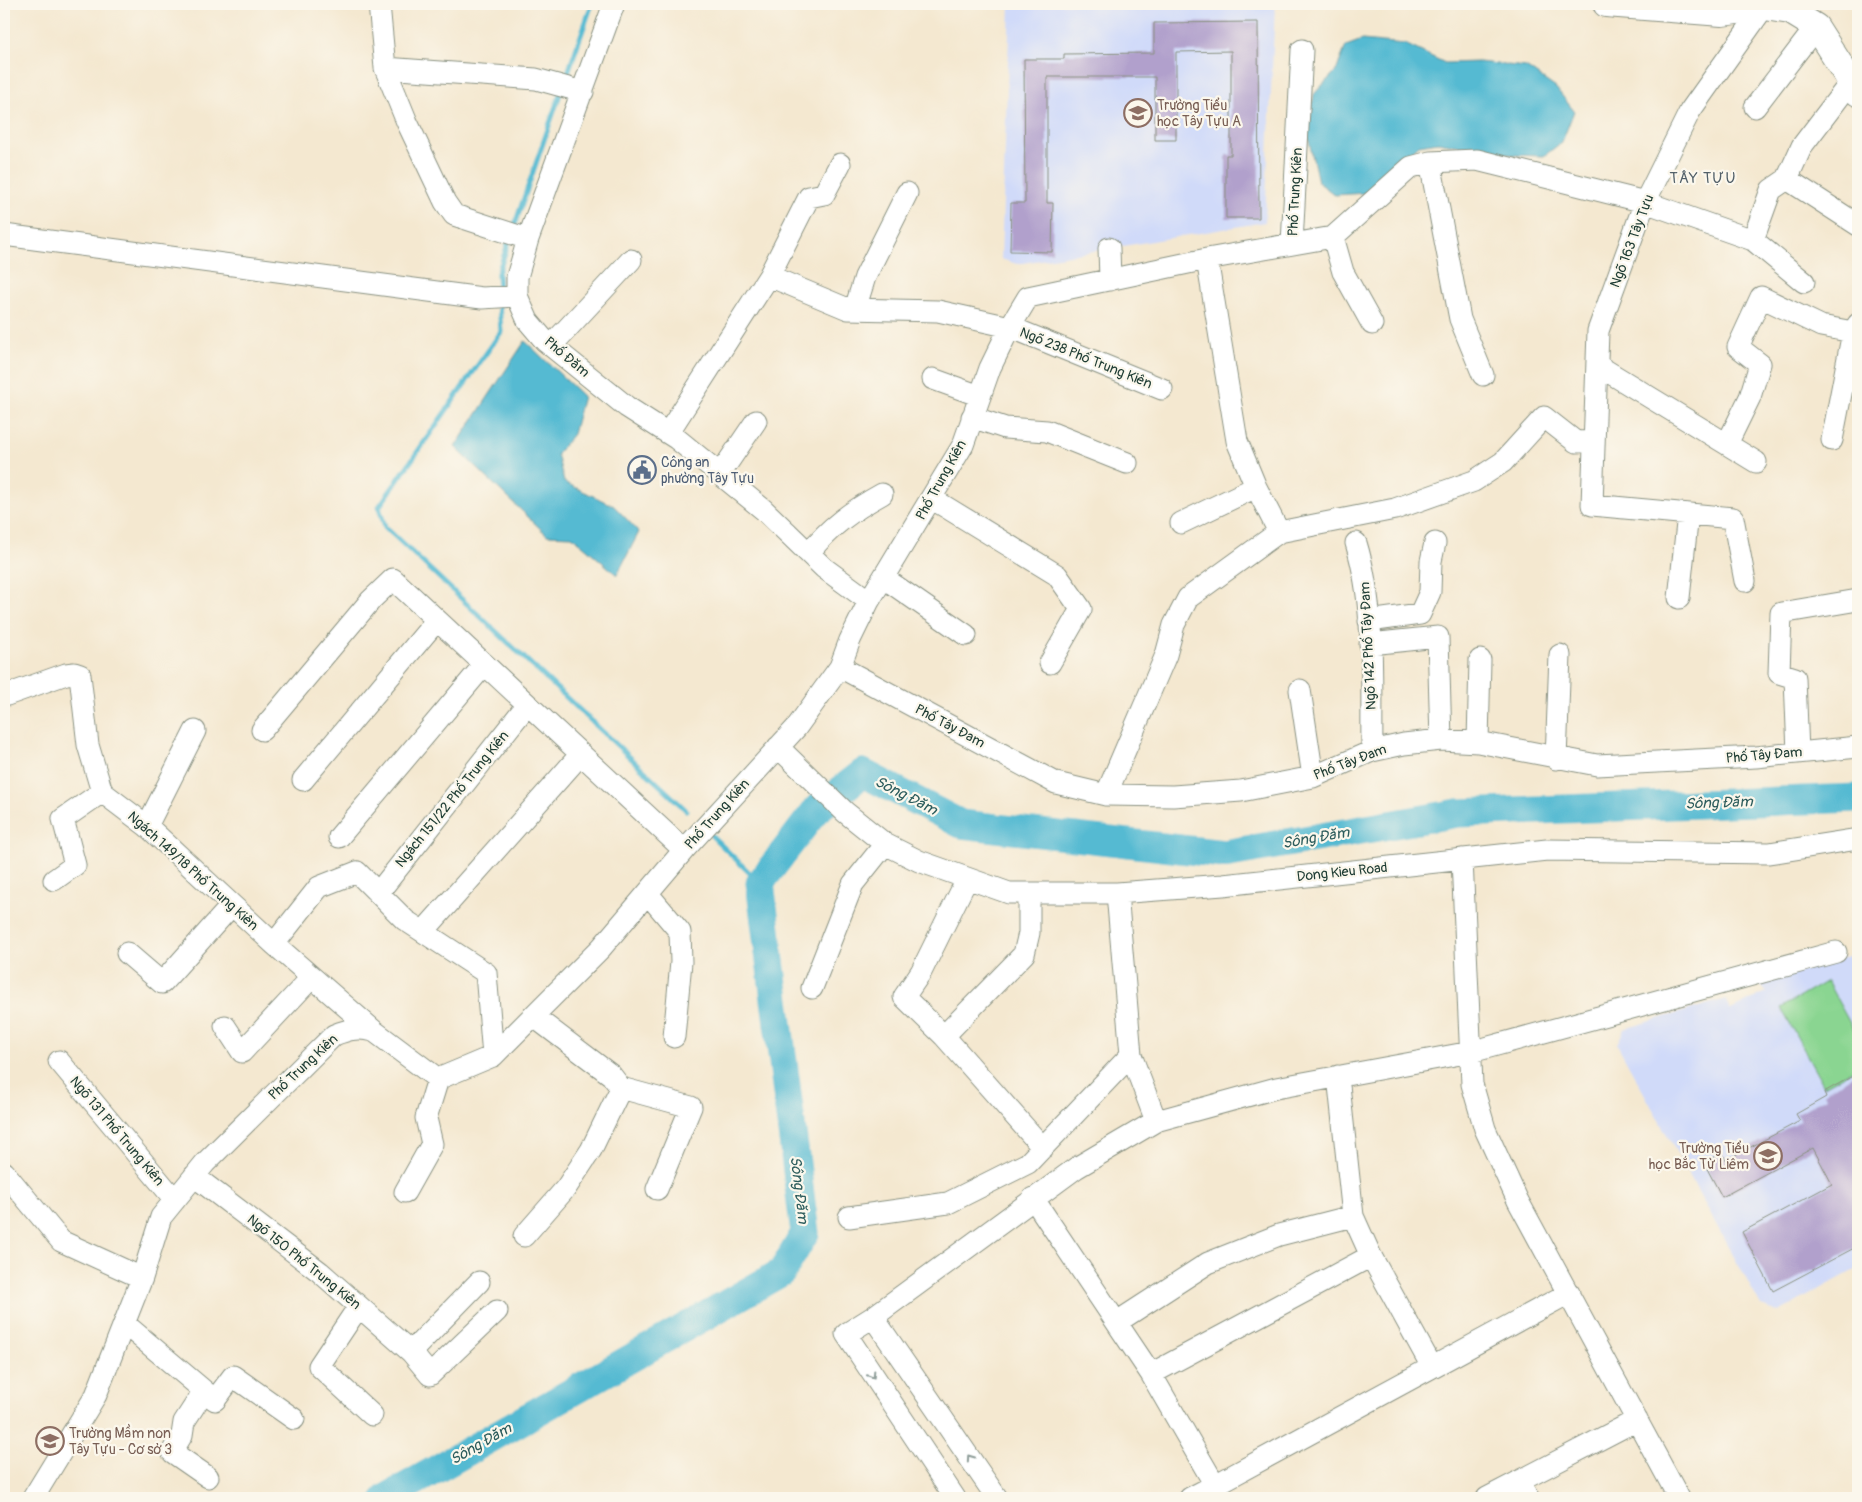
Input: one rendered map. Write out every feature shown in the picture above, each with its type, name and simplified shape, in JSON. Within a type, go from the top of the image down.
[{"type":"main road","points":[[1606,4],[1723,8],[1766,5],[1790,11],[1816,27],[1854,88]]},
{"type":"street","points":[[379,4],[385,68],[407,122],[445,202],[454,215],[526,238]]},
{"type":"street","name":"Phố Đăm","points":[[614,4],[526,238],[514,296],[528,321],[551,346],[627,407],[668,433],[720,474],[764,510],[824,568],[869,601]]},
{"type":"street","name":"Ngõ 163 Tây Tựu","points":[[1688,514],[1592,505],[1598,331],[1645,202],[1690,111],[1766,5]]},
{"type":"street","points":[[1755,107],[1816,27]]},
{"type":"street","name":"Phố Trung Kiên","points":[[438,1078],[493,1056],[601,948],[686,847],[796,728],[840,667],[850,640],[869,601],[963,445],[980,396],[1010,327],[1028,297],[1207,259],[1292,244],[1302,50]]},
{"type":"street","points":[[385,68],[536,78],[580,91]]},
{"type":"street","points":[[1753,240],[1771,190],[1787,179],[1802,146],[1854,88]]},
{"type":"street","points":[[1292,244],[1333,237],[1411,167],[1430,162],[1477,160],[1645,202],[1753,240],[1804,282]]},
{"type":"street","points":[[1430,162],[1460,319],[1483,375]]},
{"type":"street","points":[[668,433],[769,276],[809,197],[824,194],[840,164]]},
{"type":"street","points":[[1787,179],[1858,225]]},
{"type":"street","points":[[855,309],[865,277],[906,194]]},
{"type":"street","points":[[4,235],[482,298],[514,296]]},
{"type":"street","points":[[1333,237],[1343,272],[1372,324]]},
{"type":"street","points":[[1109,248],[1110,280]]},
{"type":"street","points":[[1207,259],[1237,441],[1256,488],[1279,532]]},
{"type":"street","points":[[551,346],[631,260]]},
{"type":"street","name":"Ngõ 238 Phố Trung Kiên","points":[[769,276],[848,309],[938,312],[1010,327],[1162,388]]},
{"type":"street","points":[[1727,444],[1750,397],[1760,364],[1738,347],[1761,297],[1821,326],[1856,328],[1832,440]]},
{"type":"street","points":[[1597,365],[1756,462]]},
{"type":"street","points":[[933,379],[980,396]]},
{"type":"street","points":[[972,417],[1005,428],[1047,431],[1127,463]]},
{"type":"street","points":[[1106,795],[1166,655],[1174,625],[1188,598],[1279,532],[1395,509],[1474,481],[1503,462],[1544,417],[1576,442],[1594,441]]},
{"type":"street","points":[[720,474],[756,421]]},
{"type":"street","points":[[1181,523],[1256,488]]},
{"type":"street","points":[[808,553],[821,537],[845,516],[882,494]]},
{"type":"street","points":[[931,498],[1057,575],[1081,609],[1050,663]]},
{"type":"street","points":[[1679,598],[1688,514],[1733,518],[1745,581]]},
{"type":"street","name":"Ngõ 142 Phố Tây Đam","points":[[1356,542],[1362,562],[1369,620],[1372,750]]},
{"type":"street","points":[[1369,620],[1420,614],[1430,592],[1431,561],[1435,544]]},
{"type":"street","points":[[884,578],[966,635]]},
{"type":"street","points":[[262,730],[371,600],[391,579],[394,579],[436,621],[527,705],[686,847]]},
{"type":"street","points":[[1798,753],[1795,678],[1779,673],[1781,613],[1858,600]]},
{"type":"street","points":[[303,780],[436,621]]},
{"type":"street","points":[[1370,644],[1438,637],[1441,740]]},
{"type":"street","points":[[1556,759],[1560,655]]},
{"type":"street","points":[[1478,742],[1480,660]]},
{"type":"street","points":[[339,837],[484,665]]},
{"type":"street","name":"Phố Tây Đam","points":[[840,667],[1056,783],[1106,795],[1173,796],[1241,791],[1313,777],[1372,750],[1441,740],[1478,742],[1556,759],[1597,765],[1798,753],[1858,747]]},
{"type":"street","points":[[4,696],[66,674],[74,673],[80,675],[88,745],[102,792],[64,819],[75,865],[54,880]]},
{"type":"street","points":[[1300,690],[1313,777]]},
{"type":"street","name":"Ngách 151/22 Phố Trung Kiên","points":[[378,892],[527,705]]},
{"type":"street","points":[[148,826],[195,731]]},
{"type":"street","name":"Dong Kieu Road","points":[[778,747],[845,812],[885,844],[919,861],[967,880],[1009,893],[1029,894],[1067,891],[1117,893],[1223,885],[1547,850],[1769,853],[1858,839]]},
{"type":"street","points":[[423,932],[581,754]]},
{"type":"street","name":"Ngách 149/18 Phố Trung Kiên","points":[[102,792],[148,826],[274,944],[374,1031]]},
{"type":"street","points":[[812,988],[853,884],[885,844]]},
{"type":"street","points":[[1462,860],[1472,1084],[1485,1129],[1518,1201],[1679,1498]]},
{"type":"street","points":[[274,944],[318,887],[358,872],[405,920],[486,973],[493,1056]]},
{"type":"street","points":[[967,880],[921,972],[904,997],[944,1036],[1043,1148]]},
{"type":"street","points":[[1117,893],[1131,1056],[1156,1121]]},
{"type":"street","points":[[648,894],[680,932],[681,962],[674,1037]]},
{"type":"street","points":[[944,1036],[1024,954],[1029,933],[1029,894]]},
{"type":"street","points":[[127,953],[162,983],[232,905]]},
{"type":"street","points":[[954,1498],[846,1334],[873,1317],[1076,1168],[1156,1121],[1276,1088],[1471,1052],[1836,952]]},
{"type":"street","points":[[225,1026],[242,1052],[312,977]]},
{"type":"street","points":[[533,1016],[611,1075],[621,1088],[691,1107],[658,1189]]},
{"type":"street","name":"Phố Trung Kiên","points":[[34,1498],[96,1395],[142,1278],[161,1217],[205,1163],[334,1035],[348,1029],[362,1028],[374,1031]]},
{"type":"street","points":[[374,1031],[438,1078],[426,1118],[432,1144],[405,1192]]},
{"type":"street","points":[[849,1217],[948,1203],[1028,1163],[1131,1056]]},
{"type":"street","name":"Ngõ 131 Phố Trung Kiên","points":[[59,1061],[175,1200]]},
{"type":"street","points":[[1338,1076],[1353,1216],[1372,1256],[1432,1367]]},
{"type":"street","points":[[524,1236],[566,1188],[591,1150],[621,1088]]},
{"type":"street","points":[[4,1172],[61,1241],[142,1278]]},
{"type":"street","name":"Ngõ 150 Phố Trung Kiên","points":[[194,1176],[320,1272],[411,1352],[430,1375],[497,1311]]},
{"type":"street","points":[[1034,1198],[1152,1374],[1215,1485]]},
{"type":"street","points":[[1117,1322],[1208,1263],[1279,1235],[1353,1216]]},
{"type":"street","points":[[1152,1374],[1372,1256]]},
{"type":"street","points":[[411,1352],[479,1282]]},
{"type":"street","points":[[1190,1498],[1569,1294]]},
{"type":"street","points":[[359,1306],[319,1366],[372,1415]]},
{"type":"street","points":[[873,1317],[997,1498]]},
{"type":"street","points":[[125,1324],[215,1400],[233,1376],[294,1419]]},
{"type":"street","points":[[204,1391],[184,1422],[182,1435],[172,1452],[208,1477]]},
{"type":"street","points":[[1486,1498],[1523,1490],[1637,1420]]},
{"type":"shaded area","name":"Trường Tiểu học Tây Tựu A","points":[[1010,4],[1275,4],[1265,222],[1017,264],[1001,259]]},
{"type":"shaded area","name":"Trường Tiểu học Bắc Từ Liêm","points":[[1858,953],[1858,1268],[1779,1312],[1761,1306],[1617,1044],[1624,1029],[1726,999],[1731,1010],[1766,992],[1760,984]]},
{"type":"green space","points":[[1827,981],[1858,1038],[1858,1067],[1824,1086],[1781,1008]]},
{"type":"water","points":[[1362,40],[1405,44],[1445,63],[1479,62],[1526,67],[1556,88],[1574,111],[1562,142],[1544,156],[1513,155],[1438,142],[1419,145],[1366,193],[1335,195],[1318,182],[1308,136],[1314,94],[1336,71],[1346,46]]},
{"type":"water","points":[[525,341],[583,396],[573,434],[557,454],[564,482],[614,506],[639,532],[617,575],[572,536],[547,535],[455,447]]},
{"type":"building","points":[[1258,22],[1259,218],[1226,218],[1226,155],[1231,155],[1231,51],[1176,52],[1176,140],[1155,140],[1155,77],[1047,77],[1047,203],[1053,203],[1052,252],[1010,251],[1011,203],[1025,203],[1024,59],[1064,59],[1064,54],[1154,53],[1154,23]]},
{"type":"building","points":[[1858,1073],[1858,1246],[1773,1291],[1742,1232],[1832,1184],[1813,1148],[1722,1197],[1704,1163],[1722,1153],[1726,1160],[1800,1121],[1796,1114],[1826,1097],[1824,1092]]},
{"type":"waterway","points":[[565,81],[592,4]]},
{"type":"waterway","points":[[513,230],[561,91]]},
{"type":"waterway","points":[[499,292],[498,273],[510,238]]},
{"type":"waterway","points":[[499,303],[501,332],[379,507],[385,527],[686,810]]},
{"type":"waterway","name":"Sông Đăm","points":[[386,1498],[782,1272],[805,1233],[760,883],[816,810],[863,773],[961,824],[1224,854],[1458,813],[1858,798]]},
{"type":"waterway","points":[[711,835],[760,883]]},
{"type":"place","name":"Trường Tiểu học Tây Tựu A","points":[[1138,113]]},
{"type":"place","name":"Công an phường Tây Tựu","points":[[642,470]]},
{"type":"place","name":"Trường Tiểu học Bắc Từ Liêm","points":[[1768,1156]]},
{"type":"place","name":"Trường Mầm non Tây Tựu - Cơ sở 3","points":[[50,1441]]},
{"type":"district","name":"TÂY TỰU","points":[[1703,178]]}]
